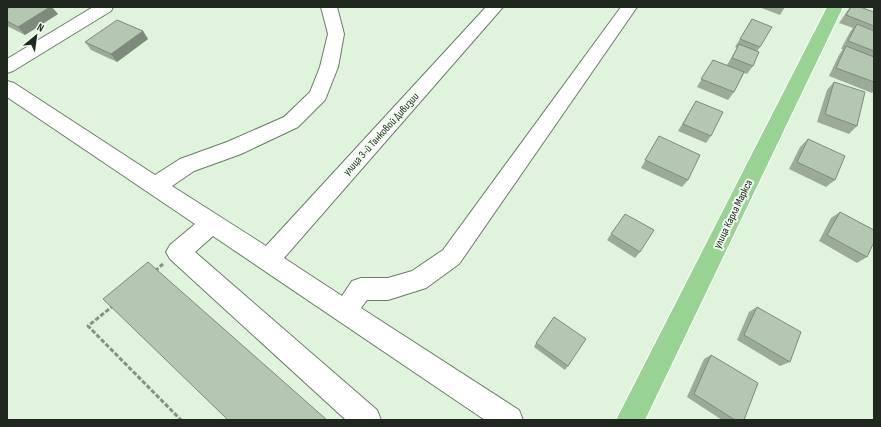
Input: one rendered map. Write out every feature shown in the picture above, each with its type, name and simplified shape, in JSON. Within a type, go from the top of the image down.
[{"type":"main road","name":"улица Карла Маркса","points":[[630,420],[835,7]]},
{"type":"street","points":[[7,67],[104,7]]},
{"type":"street","points":[[155,186],[187,165],[234,148],[291,122],[318,95],[329,67],[336,34],[329,7]]},
{"type":"street","name":"улица 3-й Танковой Дивизии","points":[[268,260],[494,7]]},
{"type":"street","points":[[345,311],[361,289],[388,289],[418,280],[451,257],[629,7]]},
{"type":"street","points":[[7,88],[509,420]]},
{"type":"street","points":[[212,223],[178,252],[367,420]]},
{"type":"path","points":[[154,272],[178,252]]},
{"type":"path","points":[[118,301],[88,326],[181,420]]},
{"type":"building","points":[[10,7],[50,7],[18,27],[7,21],[7,9]]},
{"type":"building","points":[[851,7],[860,7],[874,12],[874,26],[846,15]]},
{"type":"building","points":[[752,19],[772,27],[760,47],[740,39]]},
{"type":"building","points":[[117,20],[143,31],[111,54],[85,42]]},
{"type":"building","points":[[857,24],[874,31],[874,51],[848,41]]},
{"type":"building","points":[[739,44],[759,52],[753,66],[732,58]]},
{"type":"building","points":[[846,46],[874,57],[874,82],[836,68]]},
{"type":"building","points":[[713,60],[744,72],[734,92],[701,79]]},
{"type":"building","points":[[834,82],[865,92],[857,126],[825,114]]},
{"type":"building","points":[[696,101],[723,112],[711,136],[683,124]]},
{"type":"building","points":[[659,136],[700,155],[688,180],[645,160]]},
{"type":"building","points":[[808,139],[845,156],[835,180],[797,162]]},
{"type":"building","points":[[840,212],[874,230],[874,242],[867,257],[827,235]]},
{"type":"building","points":[[625,214],[654,230],[640,252],[611,234]]},
{"type":"building","points":[[148,262],[327,420],[228,420],[103,299]]},
{"type":"building","points":[[757,307],[801,332],[790,362],[744,335]]},
{"type":"building","points":[[554,317],[586,339],[568,366],[536,343]]},
{"type":"building","points":[[711,355],[758,383],[744,420],[735,420],[694,394]]}]
